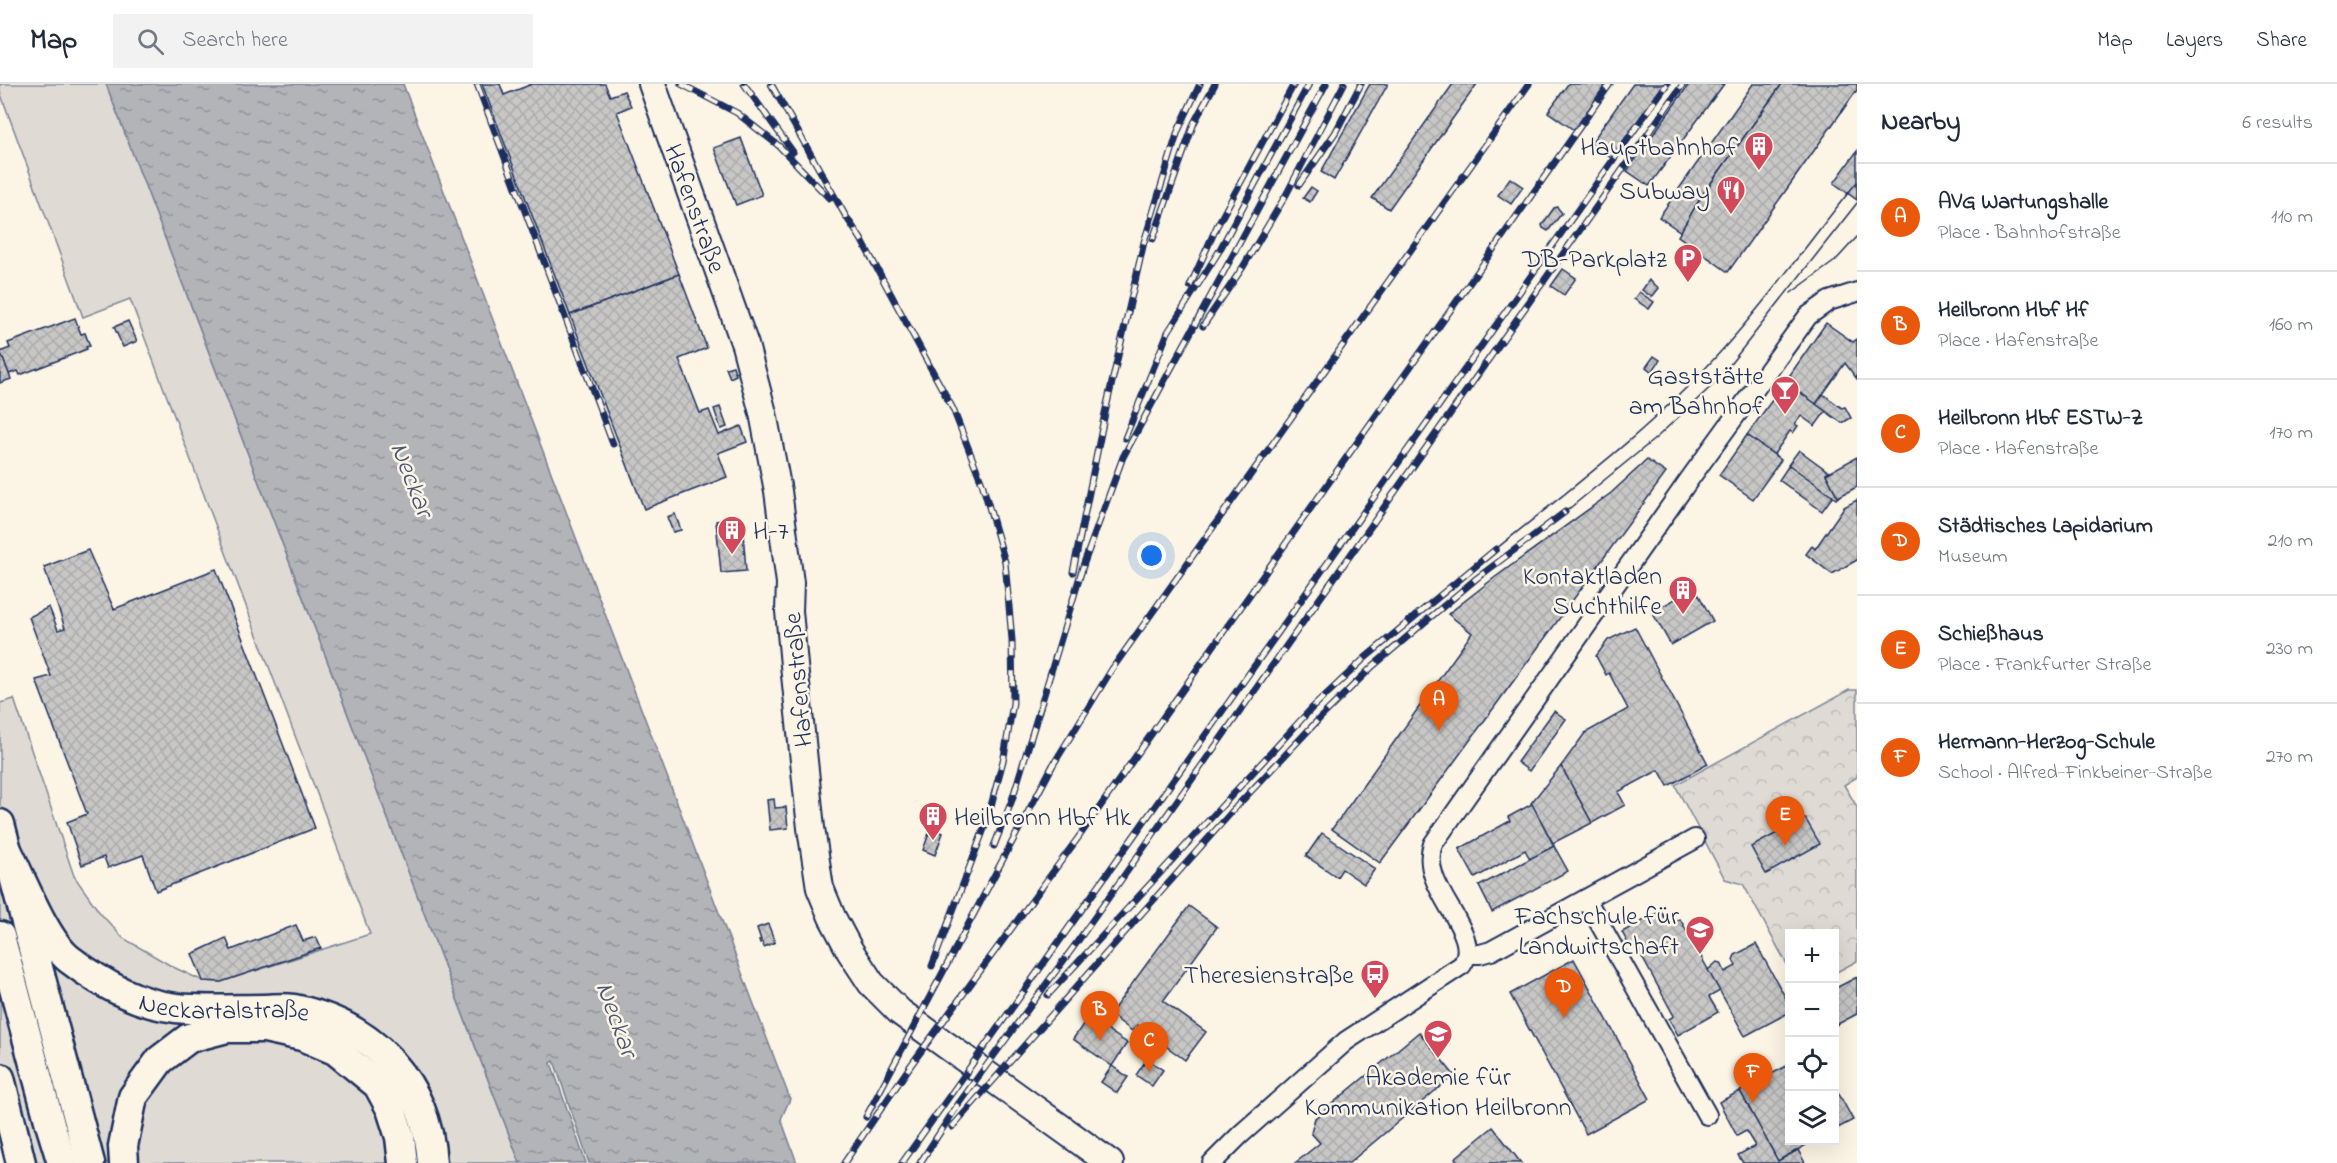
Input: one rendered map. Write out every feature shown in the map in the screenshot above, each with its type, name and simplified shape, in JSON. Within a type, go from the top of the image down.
[{"type":"main road","name":"Hafenstraße","points":[[652,84],[745,345],[763,413],[778,491],[788,572],[792,644],[811,828],[820,888],[832,917],[871,984],[900,1012],[1110,1163]]},
{"type":"main road","name":"Neckartalstraße","points":[[3,836],[90,1163]]},
{"type":"main road","name":"Neckartalstraße","points":[[3,836],[40,919],[66,957],[104,982],[134,998],[174,1008],[292,1009],[325,1019],[361,1034],[389,1059],[424,1115],[432,1163]]},
{"type":"main road","points":[[0,936],[50,1124],[63,1163]]},
{"type":"main road","name":"Neckartalstraße","points":[[124,1163],[123,1146],[133,1097],[160,1060],[189,1038],[227,1028],[265,1028],[302,1036],[335,1050],[378,1085],[391,1109],[403,1163]]},
{"type":"main road","points":[[0,1078],[21,1163]]},
{"type":"street","points":[[1212,1163],[1240,1135],[1346,1041],[1385,1013],[1458,969],[1468,954],[1466,940],[1433,878],[1429,861],[1433,844],[1691,477],[1808,316],[1829,301],[1857,292]]},
{"type":"street","points":[[1468,954],[1491,951],[1695,839]]},
{"type":"street","points":[[1586,899],[1707,1115]]},
{"type":"green space","points":[[0,84],[106,84],[520,1163],[7,1163],[0,1137],[0,703],[14,699],[74,876],[100,913],[123,938],[173,967],[203,981],[221,982],[370,934],[130,299],[83,317],[0,92]]},
{"type":"green space","points":[[1849,690],[1857,690],[1857,777],[1844,785],[1857,807],[1857,961],[1839,971],[1839,929],[1785,929],[1785,961],[1743,884],[1725,879],[1675,785]]},
{"type":"water","name":"Neckar","points":[[106,84],[403,84],[790,1099],[781,1119],[797,1163],[589,1163],[554,1061],[551,1063],[586,1163],[520,1163]]},
{"type":"building","points":[[482,84],[500,84],[504,95],[532,84],[605,84],[610,96],[624,91],[631,106],[617,112],[679,274],[570,315]]},
{"type":"building","points":[[1370,84],[1388,84],[1334,180],[1321,172]]},
{"type":"building","points":[[1453,84],[1477,84],[1389,209],[1372,198]]},
{"type":"building","points":[[1568,84],[1606,84],[1574,130],[1548,112]]},
{"type":"building","points":[[1633,84],[1664,84],[1611,158],[1591,143]]},
{"type":"building","points":[[1689,84],[1724,84],[1649,186],[1627,171]]},
{"type":"building","points":[[1753,84],[1782,84],[1701,197],[1681,232],[1659,217]]},
{"type":"building","name":"Hauptbahnhof","points":[[1782,84],[1857,84],[1857,90],[1728,272],[1678,236],[1701,197]]},
{"type":"building","points":[[741,138],[762,195],[736,205],[714,148]]},
{"type":"building","points":[[1857,151],[1857,200],[1834,183]]},
{"type":"building","points":[[1510,178],[1523,187],[1511,204],[1498,195]]},
{"type":"building","points":[[1311,187],[1317,191],[1310,202],[1303,198]]},
{"type":"building","points":[[1557,207],[1562,213],[1548,231],[1542,225]]},
{"type":"building","points":[[1563,269],[1576,278],[1564,295],[1551,286]]},
{"type":"building","points":[[679,274],[707,348],[679,359],[700,413],[709,410],[719,435],[741,426],[747,442],[718,453],[727,477],[644,509],[570,315]]},
{"type":"building","points":[[1649,280],[1659,288],[1652,297],[1642,290]]},
{"type":"building","points":[[1639,292],[1654,302],[1649,309],[1634,299]]},
{"type":"building","points":[[75,318],[81,334],[85,333],[90,346],[86,347],[87,349],[20,375],[18,371],[9,374],[0,352],[10,348],[8,343]]},
{"type":"building","points":[[128,321],[137,341],[123,347],[114,327]]},
{"type":"building","points":[[1826,323],[1853,342],[1857,339],[1857,379],[1845,363],[1816,404],[1785,382]]},
{"type":"building","points":[[0,351],[11,379],[0,383]]},
{"type":"building","points":[[1654,356],[1660,360],[1652,372],[1646,367]]},
{"type":"building","points":[[733,366],[736,375],[730,378],[726,368]]},
{"type":"building","points":[[1785,382],[1826,411],[1815,426],[1801,416],[1795,424],[1798,426],[1793,433],[1790,431],[1774,454],[1778,458],[1747,435]]},
{"type":"building","points":[[1823,394],[1842,408],[1845,407],[1851,418],[1842,423],[1816,404]]},
{"type":"building","points":[[720,407],[727,427],[721,429],[714,409]]},
{"type":"building","points":[[1747,435],[1781,460],[1753,499],[1719,475]]},
{"type":"building","points":[[1799,450],[1829,472],[1826,474],[1838,497],[1836,499],[1788,465]]},
{"type":"building","points":[[1857,457],[1857,487],[1838,497],[1826,474]]},
{"type":"building","points":[[1647,460],[1666,473],[1380,863],[1332,829],[1472,633],[1448,614],[1611,493]]},
{"type":"building","points":[[1789,465],[1833,496],[1822,511],[1779,480]]},
{"type":"building","points":[[1857,500],[1857,560],[1832,574],[1806,554],[1812,546],[1815,549],[1844,507]]},
{"type":"building","points":[[675,514],[681,530],[673,532],[667,517]]},
{"type":"building","name":"H-7","points":[[742,518],[746,571],[721,573],[716,521]]},
{"type":"building","points":[[88,550],[114,609],[216,569],[315,828],[156,891],[143,855],[108,868],[104,857],[82,865],[67,822],[87,814],[36,680],[51,676],[29,617],[49,607],[58,630],[65,628],[44,567]]},
{"type":"building","name":"Kontaktladen Suchthilfe","points":[[1695,588],[1713,621],[1671,645],[1652,612]]},
{"type":"building","points":[[1635,627],[1708,764],[1668,786],[1659,770],[1618,792],[1625,805],[1592,823],[1561,766],[1585,733],[1628,709],[1609,673],[1606,675],[1596,656],[1608,640]]},
{"type":"building","points":[[1554,711],[1566,719],[1529,771],[1517,762]]},
{"type":"building","points":[[1561,766],[1592,823],[1553,843],[1531,803]]},
{"type":"building","points":[[774,799],[775,808],[786,807],[788,828],[770,830],[767,800]]},
{"type":"building","points":[[1532,804],[1554,846],[1530,859],[1525,850],[1475,878],[1459,849],[1510,821],[1508,817]]},
{"type":"building","points":[[1805,818],[1820,844],[1766,874],[1751,847]]},
{"type":"building","name":"Heilbronn Hbf Hk","points":[[931,828],[943,833],[935,855],[923,850]]},
{"type":"building","points":[[1322,833],[1375,869],[1364,884],[1342,869],[1337,877],[1306,856]]},
{"type":"building","points":[[1554,846],[1568,871],[1492,912],[1479,886]]},
{"type":"building","points":[[1189,906],[1217,927],[1163,1001],[1206,1032],[1185,1060],[1137,1025],[1132,1031],[1110,1014]]},
{"type":"building","points":[[1661,911],[1669,925],[1680,919],[1720,991],[1709,997],[1718,1012],[1678,1035],[1669,1019],[1674,1016],[1636,946],[1631,949],[1622,932]]},
{"type":"building","points":[[768,924],[775,942],[764,947],[762,942],[760,943],[757,928]]},
{"type":"building","points":[[296,925],[303,941],[316,937],[321,948],[221,982],[203,981],[192,954],[226,938],[231,950]]},
{"type":"building","points":[[1756,944],[1785,997],[1785,1015],[1745,1036],[1708,970],[1717,962],[1721,963],[1725,972],[1736,966],[1733,960],[1735,955]]},
{"type":"building","points":[[1574,959],[1650,1099],[1586,1134],[1510,994]]},
{"type":"building","points":[[1857,977],[1857,1014],[1839,1023],[1839,986]]},
{"type":"building","points":[[1088,1017],[1127,1043],[1112,1066],[1073,1039]]},
{"type":"building","name":"Akademie für Kommunikation Heilbronn","points":[[1419,1032],[1454,1075],[1349,1163],[1295,1163],[1320,1143],[1311,1133],[1315,1118]]},
{"type":"building","points":[[1147,1059],[1163,1070],[1152,1086],[1136,1075]]},
{"type":"building","points":[[1112,1066],[1128,1077],[1117,1093],[1101,1082]]},
{"type":"building","points":[[1785,1067],[1785,1145],[1806,1145],[1778,1161],[1740,1091]]},
{"type":"building","points":[[1740,1091],[1778,1161],[1798,1150],[1805,1163],[1743,1163],[1738,1155],[1755,1146],[1746,1131],[1737,1136],[1719,1102]]},
{"type":"building","points":[[1839,1094],[1853,1120],[1839,1127]]},
{"type":"building","points":[[1493,1127],[1521,1163],[1459,1163],[1455,1158]]},
{"type":"tram line","points":[[1496,549],[1608,459],[1688,386],[1751,317],[1857,182]]},
{"type":"tram line","points":[[1565,512],[1656,438],[1717,381],[1857,203]]},
{"type":"tram line","points":[[1791,293],[1835,261],[1857,237]]},
{"type":"railway","points":[[477,84],[613,444]]},
{"type":"railway","points":[[681,84],[737,113],[779,146],[829,198]]},
{"type":"railway","points":[[744,84],[793,152]]},
{"type":"railway","points":[[771,84],[861,239],[953,409],[982,483],[1005,562],[1012,640],[1013,703],[1004,757],[987,821],[932,966]]},
{"type":"railway","points":[[1073,572],[1105,413],[1144,242],[1178,131],[1200,84]]},
{"type":"railway","points":[[1153,239],[1194,123],[1215,84]]},
{"type":"railway","points":[[1190,286],[1217,226],[1294,84]]},
{"type":"railway","points":[[1125,438],[1168,332],[1218,253],[1309,84]]},
{"type":"railway","points":[[994,846],[1012,800],[1084,563],[1123,457],[1326,84]]},
{"type":"railway","points":[[1203,326],[1243,267],[1286,195],[1344,84]]},
{"type":"railway","points":[[1299,185],[1335,133],[1361,84]]},
{"type":"railway","points":[[866,1117],[1053,765],[1112,669],[1529,84]]},
{"type":"railway","points":[[844,1163],[911,1065],[1078,838],[1610,84]]},
{"type":"railway","points":[[902,1163],[1667,84]]},
{"type":"railway","points":[[920,1163],[959,1103],[1075,945],[1683,84]]},
{"type":"railway","points":[[952,1127],[1237,806],[1320,718],[1373,666],[1477,578],[1565,512]]},
{"type":"railway","points":[[1048,995],[1312,708],[1365,658],[1496,549]]},
{"type":"place","name":"Hauptbahnhof","points":[[1759,172]]},
{"type":"place","name":"Subway","points":[[1731,216]]},
{"type":"place","name":"DB-Parkplatz","points":[[1688,284]]},
{"type":"place","name":"Gaststätte am Bahnhof","points":[[1785,416]]},
{"type":"place","name":"H-7","points":[[732,556]]},
{"type":"place","name":"Kontaktladen Suchthilfe","points":[[1683,616]]},
{"type":"place","name":"AVG Wartungshalle","points":[[1439,731]]},
{"type":"place","name":"Heilbronn Hbf Hk","points":[[933,842]]},
{"type":"place","name":"Schießhaus","points":[[1785,846]]},
{"type":"place","name":"Fachschule für Landwirtschaft","points":[[1700,956]]},
{"type":"place","name":"Theresienstraße","points":[[1375,1000]]},
{"type":"place","name":"Städtisches Lapidarium","points":[[1564,1018]]},
{"type":"place","name":"Heilbronn Hbf Hf","points":[[1100,1041]]},
{"type":"place","name":"Akademie für Kommunikation Heilbronn","points":[[1438,1060]]},
{"type":"place","name":"Heilbronn Hbf ESTW-Z","points":[[1149,1072]]},
{"type":"place","name":"Hermann-Herzog-Schule","points":[[1753,1103]]}]
